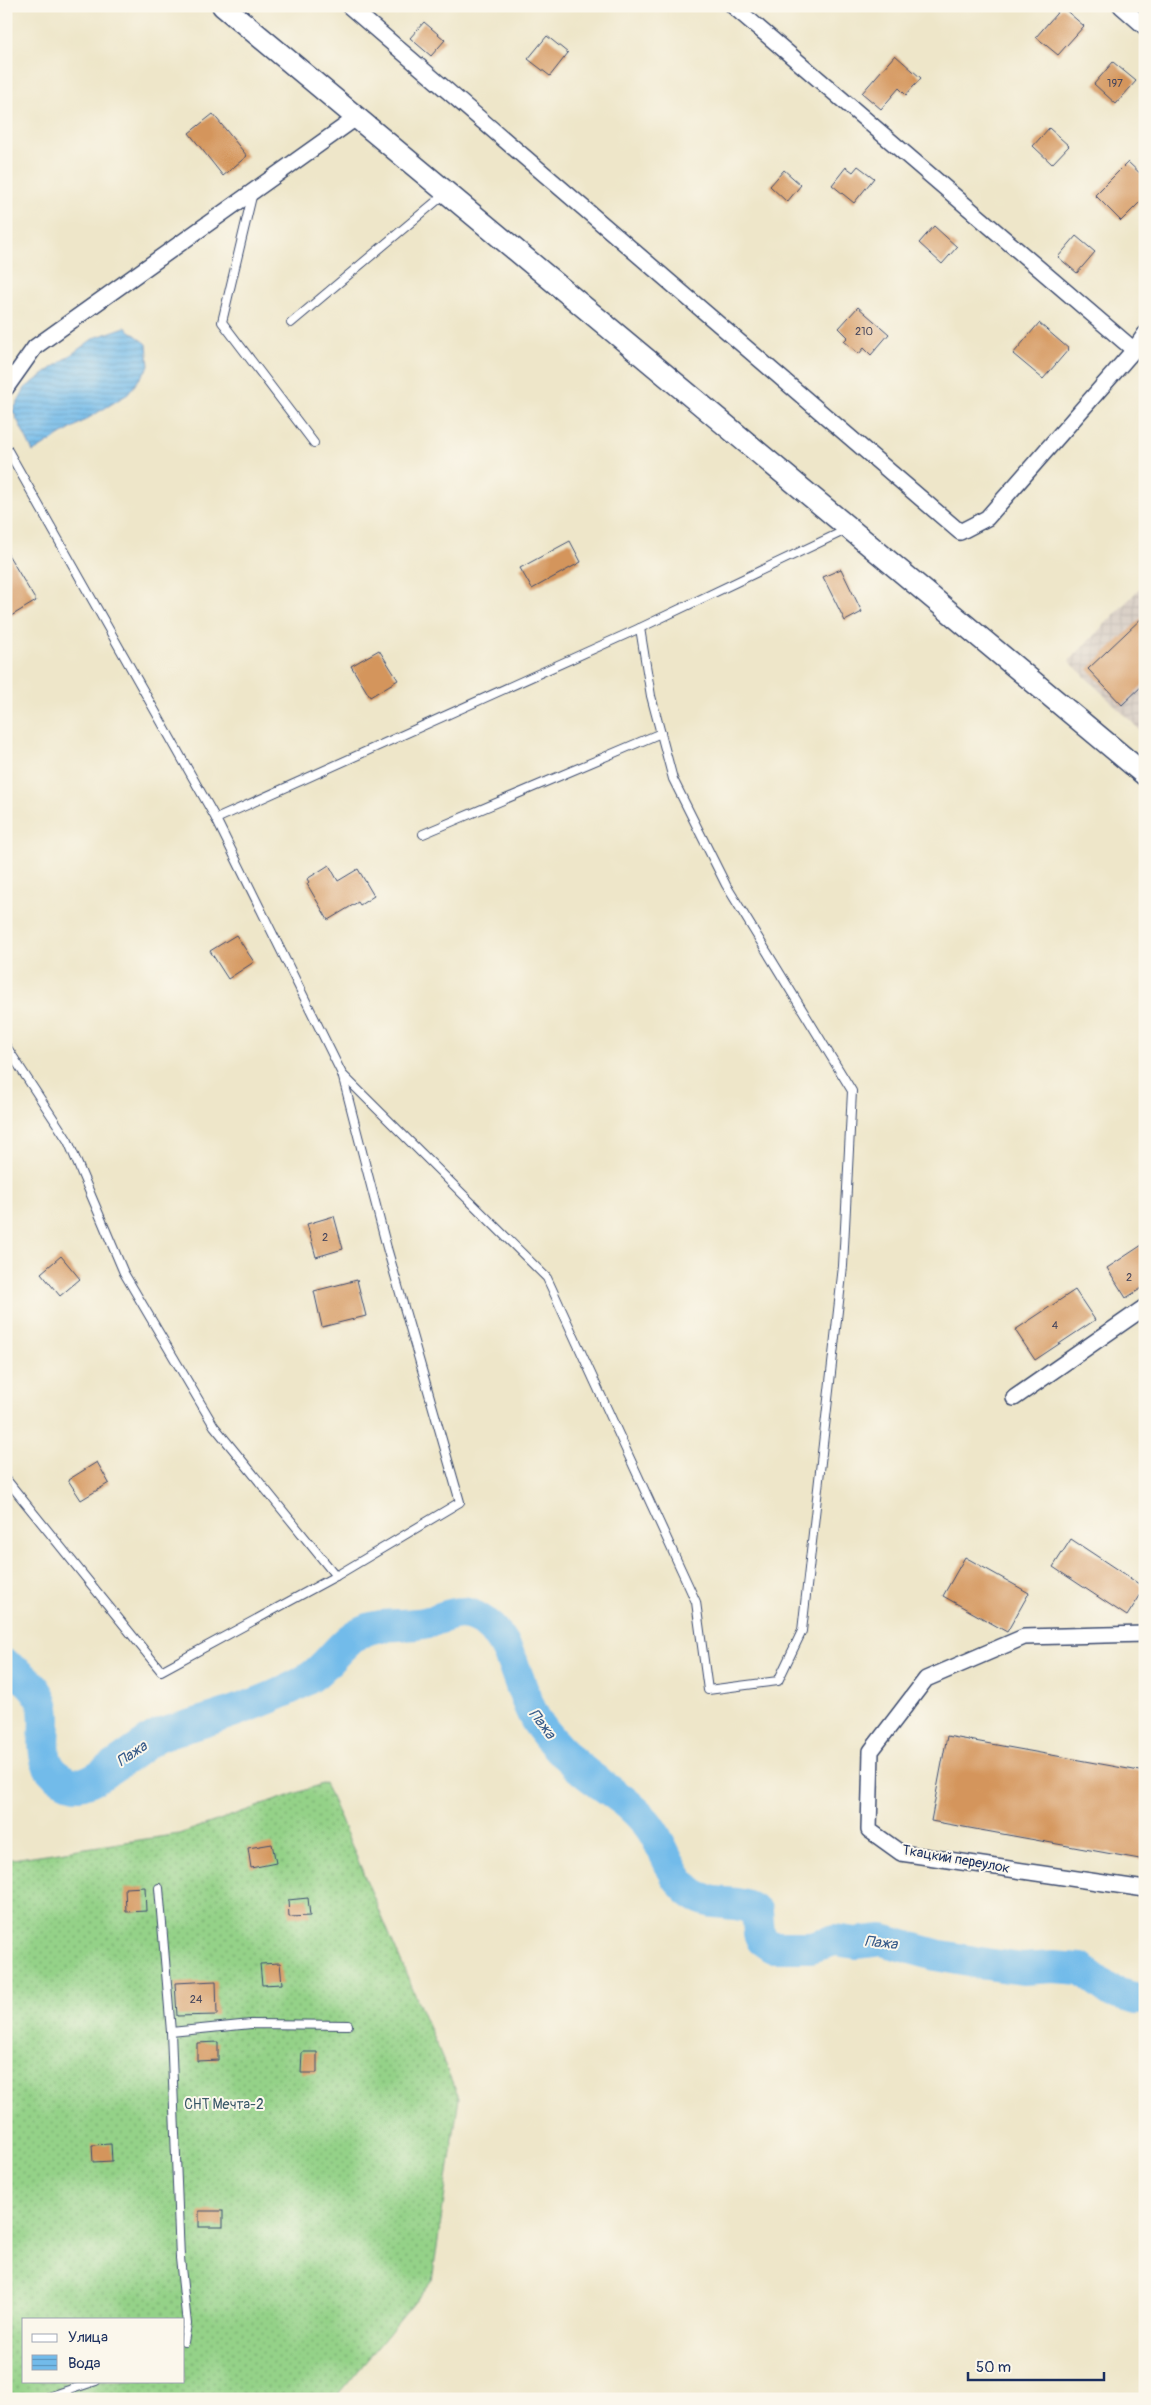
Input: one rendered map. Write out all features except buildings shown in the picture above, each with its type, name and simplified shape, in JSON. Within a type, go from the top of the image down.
[{"type":"main road","points":[[223,6],[1145,775]]},
{"type":"street","points":[[349,6],[960,532],[987,518],[1134,350],[1145,334]]},
{"type":"street","points":[[733,6],[1134,350]]},
{"type":"street","points":[[1121,6],[1145,27]]},
{"type":"street","points":[[6,388],[35,347],[356,118]]},
{"type":"street","points":[[1014,1398],[1145,1307]]},
{"type":"street","name":"Ткацкий переулок","points":[[1145,1634],[1024,1637],[926,1679],[871,1751],[869,1830],[901,1853],[1145,1889]]},
{"type":"lane","points":[[254,191],[222,322],[314,443]]},
{"type":"lane","points":[[291,323],[446,193]]},
{"type":"lane","points":[[6,447],[216,819],[342,1074],[390,1257],[460,1502],[336,1576],[161,1671],[6,1479]]},
{"type":"lane","points":[[216,819],[640,628],[850,528]]},
{"type":"lane","points":[[342,1074],[547,1278],[696,1602],[708,1690],[778,1681],[802,1631],[844,1266],[852,1092],[726,885],[673,779],[651,696],[640,628]]},
{"type":"lane","points":[[423,834],[661,733]]},
{"type":"lane","points":[[6,1046],[68,1141],[124,1273],[214,1426],[336,1576]]},
{"type":"lane","points":[[159,1888],[171,2032],[180,2258],[187,2324],[185,2336]]},
{"type":"lane","points":[[171,2032],[251,2024],[348,2025]]},
{"type":"lane","points":[[42,2399],[93,2382]]},
{"type":"shaded area","points":[[1145,583],[1145,735],[1069,661]]},
{"type":"green space","name":"СНТ Мечта-2","points":[[325,1783],[459,2098],[432,2281],[335,2399],[6,2399],[6,1860],[179,1834]]},
{"type":"water","points":[[125,327],[147,344],[149,366],[128,394],[33,452],[13,411],[25,388],[94,338]]},
{"type":"waterway","name":"Пажа","points":[[6,1665],[32,1685],[42,1701],[45,1722],[45,1755],[48,1765],[54,1773],[65,1780],[79,1784],[108,1771],[158,1736],[244,1708],[301,1683],[318,1671],[348,1641],[361,1632],[382,1626],[425,1623],[453,1614],[468,1614],[489,1626],[499,1637],[507,1650],[530,1709],[542,1729],[573,1763],[639,1814],[653,1831],[673,1871],[686,1888],[702,1899],[742,1905],[757,1912],[759,1933],[762,1940],[772,1947],[811,1947],[835,1940],[856,1943],[882,1940],[936,1955],[986,1964],[1023,1969],[1053,1967],[1081,1969],[1112,1992],[1137,1999],[1145,1998]]}]
